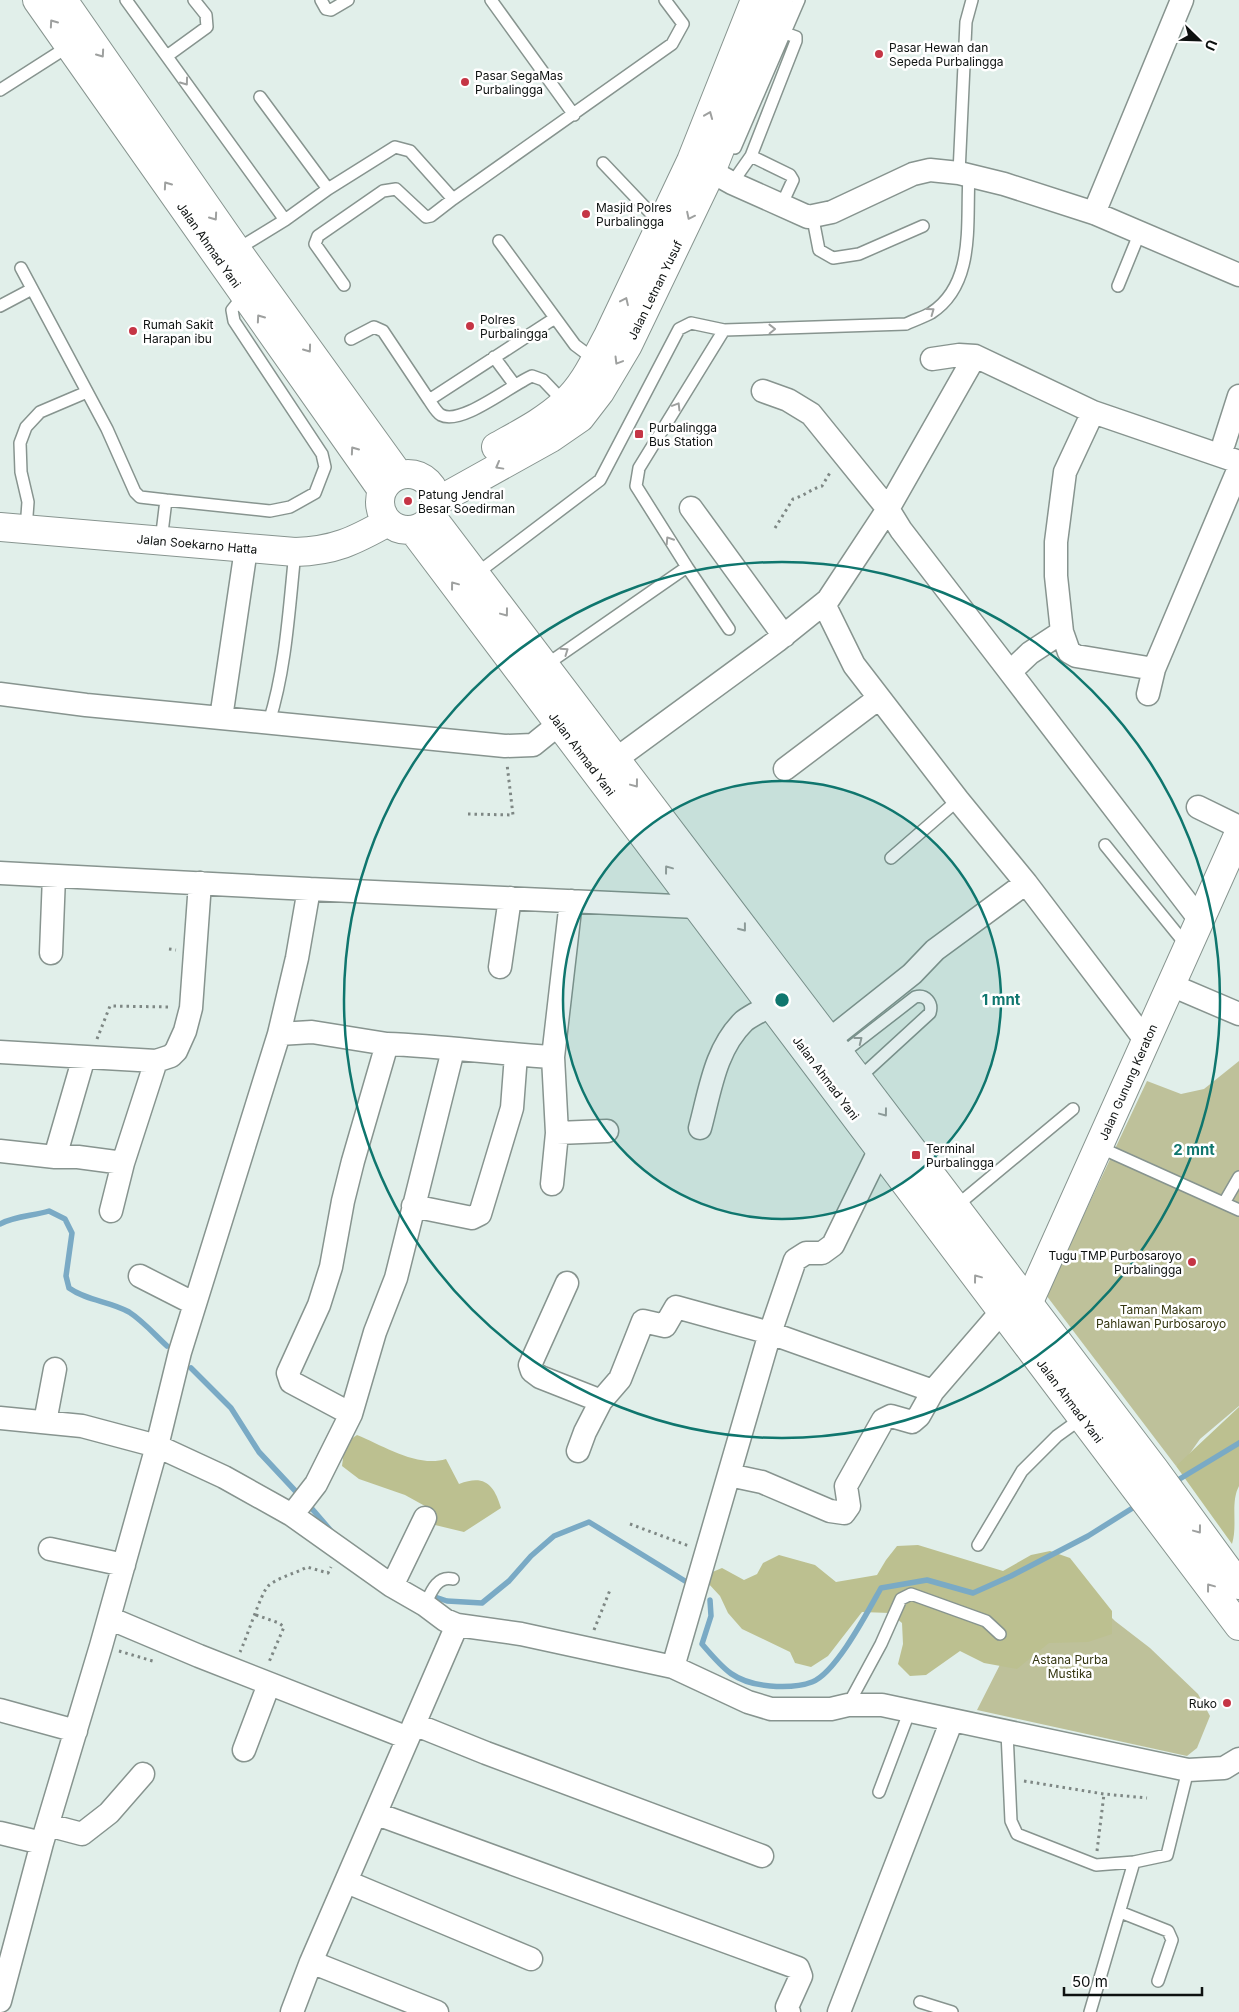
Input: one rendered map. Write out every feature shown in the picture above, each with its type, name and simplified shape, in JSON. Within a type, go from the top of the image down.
[{"type":"main road","name":"Jalan Ahmad Yani","points":[[37,0],[69,46],[228,255],[391,482]]},
{"type":"main road","name":"Jalan Ahmad Yani","points":[[63,0],[228,255],[244,295],[391,482]]},
{"type":"main road","name":"Jalan Letnan Yusuf","points":[[572,410],[582,382],[608,336],[661,224],[718,170],[754,0]]},
{"type":"main road","name":"Jalan Letnan Yusuf","points":[[420,511],[525,431],[572,410],[600,392],[628,344],[718,170],[779,0]]},
{"type":"main road","points":[[416,474],[420,511],[380,504],[391,482],[416,474]]},
{"type":"main road","name":"Jalan Ahmad Yani","points":[[420,511],[476,574],[535,672],[559,724],[709,903],[830,1056],[849,1087],[880,1149],[1082,1418],[1152,1489],[1239,1585]]},
{"type":"main road","name":"Jalan Ahmad Yani","points":[[420,511],[535,672],[616,759],[709,903],[771,1005],[830,1056]]},
{"type":"main road","name":"Jalan Soekarno Hatta","points":[[20,518],[162,534],[246,549],[295,552],[322,551],[342,546],[420,511]]},
{"type":"main road","name":"Jalan Gunung Keraton","points":[[1009,1320],[1028,1304],[1239,833]]},
{"type":"main road","name":"Jalan Ahmad Yani","points":[[849,1087],[955,1207],[1028,1304],[1152,1489],[1239,1626]]},
{"type":"street","points":[[1094,212],[1182,0]]},
{"type":"street","points":[[718,170],[781,206],[808,217],[832,212],[913,174],[930,170],[964,175],[1004,184],[1094,212],[1239,275]]},
{"type":"street","points":[[932,359],[959,355],[975,356],[1093,412],[1239,462]]},
{"type":"street","points":[[616,759],[784,636],[828,600],[888,509],[975,356]]},
{"type":"street","points":[[1016,361],[1116,410],[1193,437],[1231,445],[1239,396]]},
{"type":"street","points":[[763,391],[788,400],[811,414],[843,452],[1200,920]]},
{"type":"street","points":[[1093,412],[1065,472],[1056,542],[1056,576],[1062,632],[1069,652],[1076,656],[1154,670]]},
{"type":"street","points":[[1148,694],[1154,670],[1239,468]]},
{"type":"street","points":[[691,508],[784,636]]},
{"type":"street","points":[[221,718],[246,549]]},
{"type":"street","points":[[824,604],[854,665],[958,800],[1026,883],[1146,1041]]},
{"type":"street","points":[[1010,672],[1030,653],[1062,632]]},
{"type":"street","points":[[0,694],[86,705],[505,746],[533,745],[559,724]]},
{"type":"street","points":[[785,769],[879,698]]},
{"type":"street","points":[[1198,807],[1239,827]]},
{"type":"street","points":[[0,873],[571,901],[709,903]]},
{"type":"street","points":[[51,953],[54,876]]},
{"type":"street","points":[[0,1052],[156,1061],[171,1056],[176,1051],[186,1031],[191,1008],[200,883]]},
{"type":"street","points":[[830,1056],[935,950],[1026,883]]},
{"type":"street","points":[[0,2001],[45,1834],[124,1565],[183,1344],[279,1034],[297,958],[308,889]]},
{"type":"street","points":[[500,967],[510,898]]},
{"type":"street","points":[[552,1184],[557,1134],[553,1057],[571,901]]},
{"type":"street","points":[[1171,984],[1239,1014]]},
{"type":"street","points":[[700,1128],[719,1060],[727,1040],[746,1020],[771,1005]]},
{"type":"street","points":[[279,1034],[312,1032],[388,1044],[429,1045],[453,1050],[553,1057]]},
{"type":"street","points":[[351,1414],[291,1382],[288,1373],[319,1305],[328,1274],[353,1161],[388,1044]]},
{"type":"street","points":[[295,1511],[316,1484],[351,1414],[375,1332],[396,1278],[453,1050]]},
{"type":"street","points":[[413,1206],[472,1218],[480,1214],[512,1108],[516,1055]]},
{"type":"street","points":[[55,1157],[84,1057]]},
{"type":"street","points":[[111,1211],[123,1162],[156,1061]]},
{"type":"street","points":[[557,1134],[607,1131]]},
{"type":"street","points":[[674,1667],[770,1333],[795,1260],[806,1253],[822,1253],[833,1245],[880,1149]]},
{"type":"street","points":[[0,1151],[123,1162]]},
{"type":"street","points":[[140,1276],[195,1304]]},
{"type":"street","points":[[567,1283],[530,1365],[532,1371],[540,1377],[601,1401]]},
{"type":"street","points":[[578,1451],[601,1401],[620,1379],[643,1321],[665,1326],[676,1307],[770,1333],[932,1391]]},
{"type":"street","points":[[729,1475],[762,1482],[830,1511],[844,1513],[849,1506],[846,1486],[883,1420],[891,1416],[912,1422],[919,1416],[932,1391],[1009,1320]]},
{"type":"street","points":[[45,1422],[55,1369]]},
{"type":"street","points":[[0,1418],[98,1430],[157,1446],[295,1511],[339,1548],[428,1599],[445,1620],[457,1625],[521,1634],[674,1667],[748,1702],[771,1708],[830,1709],[848,1705],[882,1705],[1188,1770],[1224,1768],[1239,1759]]},
{"type":"street","points":[[395,1581],[425,1518]]},
{"type":"street","points":[[50,1549],[124,1565]]},
{"type":"street","points":[[109,1618],[411,1731],[486,1753],[762,1856]]},
{"type":"street","points":[[292,2012],[311,1962],[377,1814],[457,1625]]},
{"type":"street","points":[[244,1750],[268,1676]]},
{"type":"street","points":[[0,1710],[76,1731]]},
{"type":"street","points":[[839,2012],[952,1720]]},
{"type":"street","points":[[0,1834],[82,1834],[109,1813],[143,1774]]},
{"type":"street","points":[[377,1814],[798,1968],[800,1976],[787,2007],[789,2012]]},
{"type":"street","points":[[347,1882],[531,1959]]},
{"type":"street","points":[[311,1962],[437,2012]]},
{"type":"lane","points":[[126,0],[285,220]]},
{"type":"lane","points":[[167,56],[207,27],[206,15],[194,0]]},
{"type":"lane","points":[[321,0],[326,8],[331,10],[348,0]]},
{"type":"lane","points":[[491,0],[574,115]]},
{"type":"lane","points":[[344,285],[315,244],[318,236],[383,191],[390,189],[396,189],[426,217],[432,216],[672,44],[683,24],[664,0]]},
{"type":"lane","points":[[718,170],[785,33],[798,0]]},
{"type":"lane","points":[[476,574],[600,480],[679,329],[691,323],[724,330],[906,324],[932,312],[956,288],[966,254],[964,175],[966,22],[972,0]]},
{"type":"lane","points":[[718,170],[751,156],[796,41],[796,38],[785,33]]},
{"type":"lane","points":[[0,90],[69,46]]},
{"type":"lane","points":[[260,97],[328,189]]},
{"type":"lane","points":[[228,255],[285,220],[328,189],[395,147],[410,151],[454,199]]},
{"type":"lane","points":[[751,156],[790,175],[793,180],[781,206]]},
{"type":"lane","points":[[603,163],[661,224]]},
{"type":"lane","points":[[808,217],[813,219],[819,250],[833,258],[859,254],[923,226]]},
{"type":"lane","points":[[1118,286],[1140,232]]},
{"type":"lane","points":[[499,241],[575,345],[595,360]]},
{"type":"lane","points":[[21,268],[107,429],[137,495],[166,505],[270,511],[284,508],[314,493],[325,467],[322,454],[234,321],[232,310],[244,295]]},
{"type":"lane","points":[[0,306],[32,289]]},
{"type":"lane","points":[[429,400],[555,318]]},
{"type":"lane","points":[[351,339],[374,327],[383,331],[440,414],[454,418],[476,409],[514,384],[532,376],[543,380],[572,410]]},
{"type":"lane","points":[[724,330],[639,468],[636,486],[686,567],[729,629]]},
{"type":"lane","points":[[494,357],[514,384]]},
{"type":"lane","points":[[20,518],[20,443],[26,427],[40,412],[87,392]]},
{"type":"lane","points":[[162,534],[166,505]]},
{"type":"lane","points":[[269,722],[276,698],[282,661],[295,552]]},
{"type":"lane","points":[[535,672],[686,567]]},
{"type":"lane","points":[[891,858],[958,800]]},
{"type":"lane","points":[[1105,845],[1188,948]]},
{"type":"lane","points":[[830,1056],[915,996],[923,997],[929,1001],[931,1006],[930,1013],[849,1087]]},
{"type":"lane","points":[[955,1207],[1073,1109]]},
{"type":"lane","points":[[1099,1147],[1239,1210]]},
{"type":"lane","points":[[1224,1203],[1239,1177]]},
{"type":"lane","points":[[978,1545],[1022,1471],[1057,1436],[1082,1418]]},
{"type":"lane","points":[[428,1599],[440,1580],[446,1577],[453,1579]]},
{"type":"lane","points":[[848,1705],[881,1644],[900,1599],[905,1596],[911,1594],[986,1621],[1000,1634]]},
{"type":"lane","points":[[879,1792],[910,1710]]},
{"type":"lane","points":[[1007,1732],[1011,1821],[1018,1834],[1096,1865],[1134,1862],[1168,1855],[1188,1770]]},
{"type":"lane","points":[[1090,2012],[1134,1862]]},
{"type":"lane","points":[[1120,1912],[1170,1934],[1172,1940],[1158,1982]]},
{"type":"lane","points":[[920,2002],[952,2012]]},
{"type":"path","points":[[775,528],[792,499],[804,496],[812,488],[822,486],[843,452]]},
{"type":"path","points":[[468,814],[513,815],[505,746]]},
{"type":"path","points":[[84,1057],[100,1035],[110,1006],[191,1008]]},
{"type":"path","points":[[630,1524],[706,1552]]},
{"type":"path","points":[[238,1657],[267,1588],[283,1577],[307,1567],[328,1572],[339,1548]]},
{"type":"path","points":[[587,1647],[610,1590]]},
{"type":"path","points":[[256,1615],[279,1623],[284,1627],[268,1676]]},
{"type":"path","points":[[101,1646],[164,1664]]},
{"type":"path","points":[[1009,1778],[1104,1794],[1147,1798]]},
{"type":"path","points":[[1096,1865],[1104,1794]]},
{"type":"green space","name":"Taman Makam Pahlawan Purbosaroyo","points":[[1239,1061],[1239,1406],[1200,1439],[1183,1463],[1176,1466],[1046,1295],[1147,1081],[1181,1094],[1204,1089]]},
{"type":"green space","points":[[1239,1407],[1239,1486],[1234,1507],[1234,1537],[1232,1544],[1176,1466]]},
{"type":"green space","points":[[357,1435],[401,1455],[424,1461],[446,1459],[459,1484],[468,1481],[482,1481],[495,1493],[501,1508],[464,1532],[435,1525],[425,1506],[405,1495],[359,1479],[342,1466],[345,1443]]},
{"type":"green space","points":[[918,1545],[1003,1571],[1031,1555],[1050,1551],[1070,1558],[1112,1611],[1112,1634],[1088,1642],[1049,1643],[1017,1669],[984,1663],[960,1651],[926,1675],[910,1676],[898,1664],[903,1644],[902,1623],[890,1613],[862,1612],[828,1656],[811,1667],[795,1663],[790,1652],[742,1629],[728,1613],[720,1596],[707,1582],[710,1573],[722,1568],[744,1580],[757,1574],[763,1563],[779,1555],[815,1565],[836,1582],[877,1575],[897,1546]]},
{"type":"green space","name":"Astana Purba Mustika","points":[[1048,1570],[1080,1586],[1115,1621],[1150,1648],[1198,1694],[1210,1716],[1197,1748],[1187,1756],[977,1710]]},
{"type":"waterway","points":[[0,1224],[12,1219],[49,1211],[65,1219],[72,1233],[66,1276],[69,1288],[83,1296],[114,1305],[129,1312],[167,1346]]},
{"type":"waterway","points":[[191,1368],[231,1408],[259,1452],[301,1497]]},
{"type":"waterway","points":[[1173,1483],[1239,1443]]},
{"type":"waterway","points":[[307,1503],[332,1532]]},
{"type":"waterway","points":[[710,1600],[711,1616],[702,1644],[724,1668],[731,1674],[748,1682],[770,1686],[802,1685],[812,1682],[831,1667],[851,1640],[881,1588],[927,1580],[973,1593],[1011,1576],[1088,1536],[1139,1504]]},
{"type":"waterway","points":[[429,1595],[447,1601],[482,1603],[509,1581],[531,1556],[554,1536],[589,1522],[685,1581]]},
{"type":"place","name":"Pasar Hewan dan Sepeda Purbalingga","points":[[879,54]]},
{"type":"place","name":"Pasar SegaMas Purbalingga","points":[[465,82]]},
{"type":"place","name":"Masjid Polres Purbalingga","points":[[586,214]]},
{"type":"place","name":"Polres Purbalingga","points":[[470,326]]},
{"type":"place","name":"Rumah Sakit Harapan ibu","points":[[133,331]]},
{"type":"place","name":"Purbalingga Bus Station","points":[[639,434]]},
{"type":"place","name":"Patung Jendral Besar Soedirman","points":[[408,501]]},
{"type":"place","name":"Terminal Purbalingga","points":[[916,1155]]},
{"type":"place","name":"Tugu TMP Purbosaroyo Purbalingga","points":[[1192,1262]]},
{"type":"place","name":"Ruko","points":[[1227,1703]]}]
